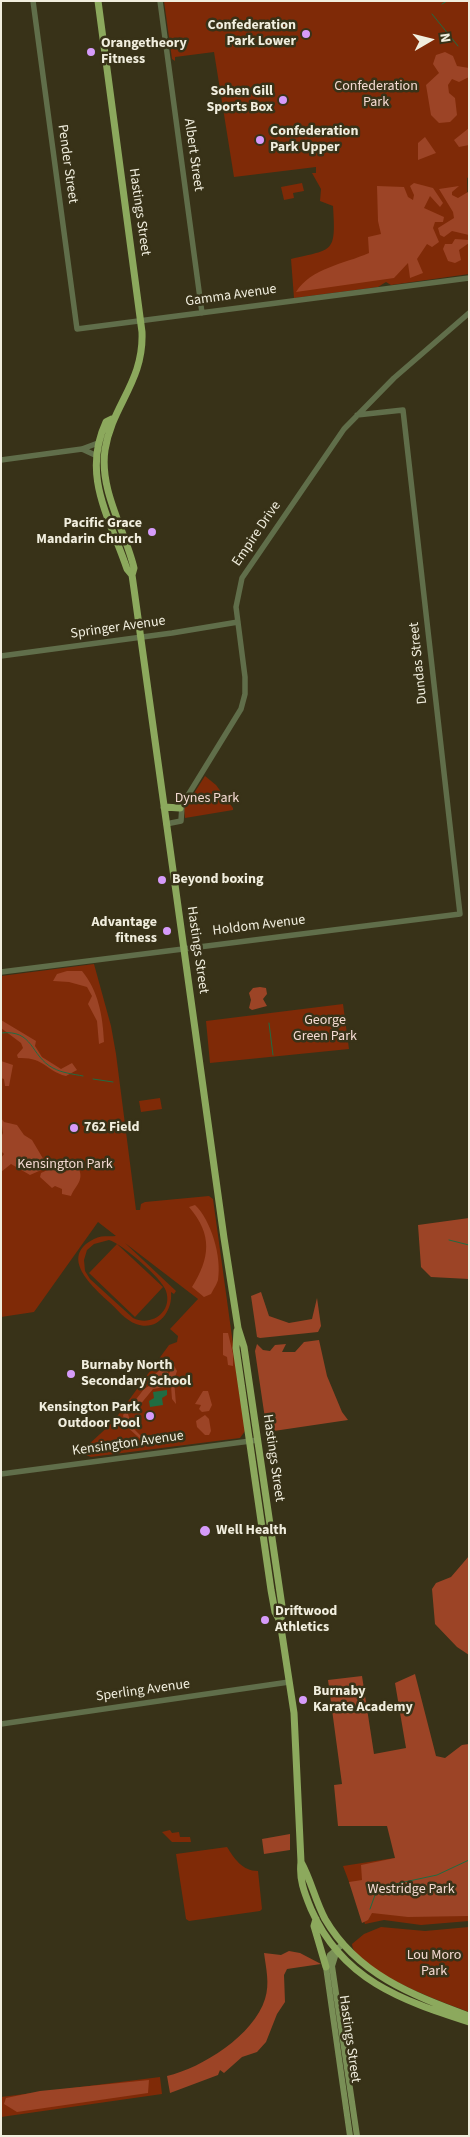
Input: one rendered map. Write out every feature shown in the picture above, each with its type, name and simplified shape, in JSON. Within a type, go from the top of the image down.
[{"type":"main road","name":"Hastings Street","points":[[98,1],[143,344],[138,369],[130,390],[112,420],[105,451],[105,474],[108,491],[134,568],[132,574],[166,824],[238,1328],[244,1347],[283,1614],[280,1621]]},
{"type":"main road","name":"Hastings Street","points":[[112,420],[106,422],[95,455],[98,487],[127,569],[132,574]]},
{"type":"main road","points":[[164,807],[180,808]]},
{"type":"main road","name":"Hastings Street","points":[[238,1328],[236,1348],[249,1441],[271,1590],[275,1612],[280,1621],[295,1728],[301,1862],[299,1876],[316,1920],[340,1947]]},
{"type":"main road","name":"Hastings Street","points":[[301,1862],[308,1873],[318,1905],[340,1947]]},
{"type":"main road","points":[[316,1920],[314,1926],[326,1967]]},
{"type":"main road","name":"Hastings Street","points":[[340,1947],[332,1966],[357,2136]]},
{"type":"main road","points":[[326,1967],[330,1955],[340,1947]]},
{"type":"main road","points":[[340,1947],[377,1976],[428,2000],[469,2016]]},
{"type":"main road","points":[[340,1947],[359,1973],[393,1995],[469,2022]]},
{"type":"main road","name":"Hastings Street","points":[[326,1967],[350,2136]]},
{"type":"street","name":"Pender Street","points":[[33,1],[77,329]]},
{"type":"street","name":"Albert Street","points":[[160,1],[202,313]]},
{"type":"street","name":"Gamma Avenue","points":[[77,329],[469,278]]},
{"type":"street","name":"Empire Drive","points":[[180,808],[241,709],[246,683],[238,622],[238,592],[242,578],[338,438],[357,415],[394,378],[469,313]]},
{"type":"street","name":"Dundas Street","points":[[357,415],[403,410],[460,914]]},
{"type":"street","points":[[1,460],[82,449],[98,443]]},
{"type":"street","points":[[82,449],[95,455]]},
{"type":"street","name":"Springer Avenue","points":[[1,656],[141,638],[238,622]]},
{"type":"street","points":[[166,824],[181,821],[180,808]]},
{"type":"street","name":"Holdom Avenue","points":[[1,972],[460,914]]},
{"type":"street","name":"Kensington Avenue","points":[[1,1474],[258,1440]]},
{"type":"street","name":"Sperling Avenue","points":[[1,1724],[289,1682]]},
{"type":"green space","name":"Confederation Park","points":[[164,1],[469,1],[469,177],[467,178],[469,274],[391,285],[386,282],[378,287],[294,298],[291,259],[324,250],[332,241],[334,233],[333,206],[320,201],[321,189],[312,173],[316,173],[316,167],[234,177],[214,52],[175,57],[175,61],[172,59]]},
{"type":"green space","points":[[445,52],[453,56],[457,66],[469,68],[469,77],[459,82],[452,79],[448,85],[449,93],[455,98],[457,115],[450,122],[439,123],[431,115],[426,85],[439,73],[433,64],[436,55]]},
{"type":"green space","points":[[469,128],[469,145],[459,147],[454,140]]},
{"type":"green space","points":[[425,137],[436,153],[418,160],[418,143]]},
{"type":"green space","points":[[302,183],[304,191],[293,193],[294,198],[284,200],[281,187]]},
{"type":"green space","points":[[414,183],[433,188],[443,203],[440,207],[430,196],[424,208],[444,217],[443,222],[435,222],[433,228],[439,242],[432,247],[427,244],[417,259],[423,273],[410,278],[408,263],[394,278],[296,292],[310,277],[319,272],[369,253],[368,237],[381,234],[378,221],[377,186],[404,187],[408,197],[413,200],[414,195],[410,186]]},
{"type":"green space","points":[[459,186],[452,192],[452,195],[458,198],[468,192],[469,235],[452,231],[444,237],[440,235],[438,228],[454,218],[453,212],[439,189]]},
{"type":"green space","points":[[455,239],[469,240],[469,243],[459,250],[461,260],[455,263],[448,261],[443,249],[445,244],[452,244]]},
{"type":"green space","name":"Dynes Park","points":[[205,776],[216,785],[233,810],[185,818],[184,809]]},
{"type":"green space","name":"Kensington Park","points":[[94,964],[111,1026],[116,1054],[136,1210],[140,1210],[141,1204],[145,1202],[209,1196],[213,1199],[245,1431],[240,1438],[91,1457],[86,1455],[87,1446],[113,1422],[169,1345],[177,1342],[178,1336],[170,1329],[198,1299],[125,1243],[176,1291],[174,1294],[171,1292],[169,1307],[157,1323],[144,1326],[128,1320],[88,1280],[82,1272],[79,1263],[79,1254],[84,1246],[97,1238],[116,1236],[98,1222],[34,1312],[1,1317],[1,976]],"holes":[[[109,1240],[132,1254],[163,1285],[167,1299],[166,1305],[159,1316],[147,1321],[133,1318],[90,1279],[85,1271],[84,1260],[87,1250],[94,1244]]]},
{"type":"green space","points":[[67,971],[82,971],[92,986],[101,1013],[104,1042],[99,1044],[97,1021],[88,1004],[92,996],[87,987],[69,982],[53,981],[57,974]]},
{"type":"green space","points":[[253,988],[266,988],[267,994],[263,999],[267,1006],[252,1010],[249,1008],[251,1000],[249,993]]},
{"type":"green space","name":"George Green Park","points":[[343,1004],[349,1049],[210,1063],[206,1021]]},
{"type":"green space","points":[[1,1020],[36,1041],[35,1046],[42,1057],[61,1069],[72,1063],[77,1070],[66,1076],[34,1060],[18,1058],[17,1055],[23,1048],[21,1043],[1,1028]]},
{"type":"green space","points":[[1,1061],[13,1065],[9,1086],[5,1086],[4,1079],[1,1078]]},
{"type":"green space","points":[[160,1098],[162,1109],[141,1112],[139,1101]]},
{"type":"green space","points":[[1,1118],[4,1122],[17,1125],[24,1135],[32,1140],[48,1167],[30,1175],[11,1164],[1,1172],[1,1158],[4,1154],[1,1151],[1,1137],[3,1133]]},
{"type":"green space","points":[[69,1165],[79,1169],[80,1173],[80,1180],[71,1196],[62,1194],[62,1189],[55,1186],[52,1188],[40,1177],[41,1173],[54,1167],[66,1172]]},
{"type":"green space","points":[[195,1205],[206,1220],[217,1250],[219,1271],[217,1282],[211,1294],[204,1297],[192,1287],[203,1266],[206,1247],[202,1227],[189,1207]]},
{"type":"green space","points":[[469,1218],[469,1279],[431,1277],[421,1267],[418,1225]]},
{"type":"green space","points":[[117,1244],[163,1287],[135,1317],[89,1273]]},
{"type":"green space","points":[[261,1292],[269,1316],[289,1323],[312,1319],[317,1298],[321,1326],[318,1332],[257,1337],[251,1296]]},
{"type":"green space","points":[[223,1333],[228,1333],[233,1354],[233,1366],[228,1365],[227,1357],[223,1355]]},
{"type":"green space","points":[[319,1340],[327,1376],[342,1412],[348,1420],[267,1432],[255,1351],[257,1344],[263,1350],[270,1351],[275,1345],[286,1344],[282,1352],[295,1352],[304,1342]]},
{"type":"green space","points":[[173,1364],[177,1371],[174,1380],[176,1404],[172,1399],[171,1386],[153,1389],[139,1406],[134,1402],[144,1389],[154,1383],[154,1375],[160,1370],[166,1369],[169,1374]]},
{"type":"green space","points":[[203,1391],[208,1391],[212,1405],[209,1411],[202,1412],[199,1409],[201,1405],[195,1404]]},
{"type":"green space","points":[[125,1413],[128,1414],[132,1427],[142,1437],[153,1438],[151,1446],[147,1445],[125,1425],[123,1415]]},
{"type":"green space","points":[[205,1415],[209,1419],[211,1431],[209,1435],[205,1435],[197,1427],[196,1421]]},
{"type":"green space","points":[[469,1556],[469,1655],[457,1647],[435,1624],[432,1589],[436,1583],[451,1577]]},
{"type":"green space","points":[[415,1674],[436,1756],[445,1758],[462,1745],[469,1744],[469,1916],[408,1917],[372,1913],[368,1920],[362,1923],[349,1882],[362,1880],[361,1865],[395,1858],[387,1826],[338,1826],[334,1785],[342,1784],[328,1680],[362,1676],[374,1754],[406,1748],[395,1683]]},
{"type":"green space","points":[[170,1830],[172,1833],[179,1832],[180,1837],[190,1837],[191,1842],[172,1842],[162,1832]]},
{"type":"green space","points":[[290,1834],[290,1850],[264,1854],[262,1839]]},
{"type":"green space","points":[[227,1847],[243,1866],[247,1869],[258,1871],[262,1909],[260,1911],[189,1921],[186,1919],[176,1854]]},
{"type":"green space","name":"Westridge Park","points":[[440,1854],[469,1911],[469,1921],[421,1925],[384,1920],[365,1924],[343,1866],[394,1858]]},
{"type":"green space","name":"Lou Moro Park","points":[[381,1927],[425,1931],[469,1927],[469,2012],[403,1985],[384,1975],[356,1954],[352,1944],[364,1934]]},
{"type":"green space","points":[[289,1951],[300,1953],[321,1964],[287,1969],[284,1975],[285,2002],[277,2014],[266,2042],[257,2052],[242,2057],[224,2073],[220,2070],[218,2075],[170,2093],[167,2076],[196,2066],[225,2048],[250,2025],[259,2012],[265,1999],[267,1988],[264,1953],[281,1955]]},
{"type":"green space","points":[[160,2077],[162,2094],[1,2117],[1,2097]]},
{"type":"green space","points":[[149,2080],[148,2093],[17,2112],[4,2104],[6,2098],[40,2091]]},
{"type":"shaded area","points":[[167,1390],[167,1395],[162,1398],[163,1405],[150,1407],[149,1401],[154,1398],[153,1392]]},
{"type":"waterway","points":[[442,4],[447,1]]},
{"type":"waterway","points":[[432,14],[458,46]]},
{"type":"waterway","points":[[269,1023],[273,1055]]},
{"type":"waterway","points":[[1,1033],[20,1035],[53,1068],[83,1076]]},
{"type":"waterway","points":[[93,1079],[113,1082]]},
{"type":"waterway","points":[[449,1240],[469,1245]]},
{"type":"waterway","points":[[370,1909],[375,1895],[381,1890],[395,1884],[437,1875],[469,1860]]},
{"type":"place","name":"Confederation Park Lower","points":[[306,34]]},
{"type":"place","name":"Orangetheory Fitness","points":[[91,52]]},
{"type":"place","name":"Sohen Gill Sports Box","points":[[283,100]]},
{"type":"place","name":"Confederation Park Upper","points":[[260,140]]},
{"type":"place","name":"Pacific Grace Mandarin Church","points":[[152,532]]},
{"type":"place","name":"Beyond boxing","points":[[162,880]]},
{"type":"place","name":"Advantage fitness","points":[[167,931]]},
{"type":"place","name":"762 Field","points":[[74,1128]]},
{"type":"place","name":"Burnaby North Secondary School","points":[[71,1374]]},
{"type":"place","name":"Kensington Park Outdoor Pool","points":[[150,1416]]},
{"type":"place","name":"Well Health","points":[[205,1531]]},
{"type":"place","name":"Driftwood Athletics","points":[[265,1620]]},
{"type":"place","name":"Burnaby Karate Academy","points":[[303,1700]]}]
